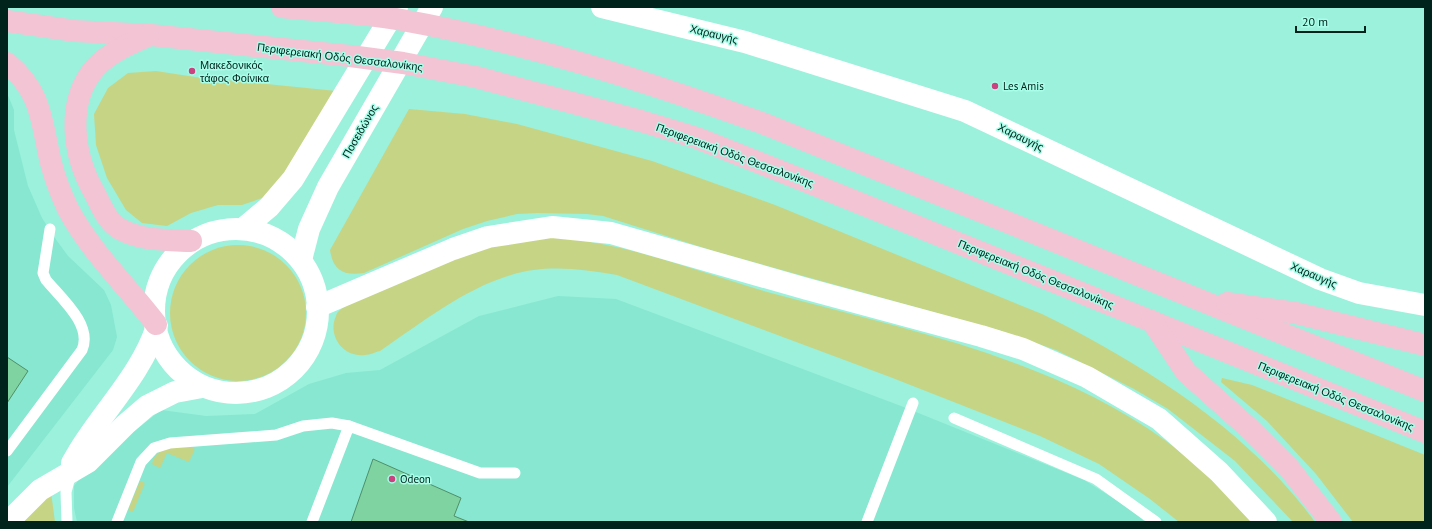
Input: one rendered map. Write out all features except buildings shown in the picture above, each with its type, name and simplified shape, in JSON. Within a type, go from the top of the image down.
[{"type":"highway","points":[[282,7],[374,16],[451,30],[525,48],[636,80],[762,123],[1425,391]]},
{"type":"highway","name":"Περιφερειακή Οδός Θεσσαλονίκης","points":[[7,21],[75,31],[151,35],[350,56],[476,77],[585,104],[697,138],[1152,320],[1425,432]]},
{"type":"highway","points":[[151,35],[130,44],[111,56],[96,67],[84,84],[76,108],[78,157],[90,185],[108,217],[118,228],[132,235],[150,239],[191,241]]},
{"type":"highway","points":[[7,63],[17,73],[32,93],[40,109],[55,177],[77,224],[97,252],[157,325]]},
{"type":"highway","points":[[1191,297],[1296,313],[1425,346]]},
{"type":"highway","points":[[1152,320],[1186,372],[1250,429],[1289,468],[1331,522]]},
{"type":"street","points":[[244,228],[269,207],[293,180],[397,7]]},
{"type":"street","name":"Ποσειδώνος","points":[[301,260],[309,230],[328,187],[432,7]]},
{"type":"street","name":"Χαραυγής","points":[[602,7],[745,42],[965,111],[1320,279],[1359,292],[1425,305]]},
{"type":"street","points":[[231,227],[244,228],[276,238],[288,246],[301,260],[312,283],[317,307],[315,326],[310,344],[296,366],[278,383],[257,392],[241,395],[217,393],[202,387],[184,374],[174,362],[161,339],[157,325],[156,299],[166,268],[176,254],[191,241],[202,235],[217,230],[231,227]]},
{"type":"street","points":[[317,307],[453,249],[488,237],[552,227],[611,233],[807,289],[981,336],[1023,349],[1080,374],[1159,419],[1219,472],[1266,522]]},
{"type":"street","points":[[72,471],[72,463],[79,451],[138,366],[157,325]]},
{"type":"street","points":[[8,521],[40,490],[88,462],[126,424],[147,406],[175,392],[202,387]]},
{"type":"lane","points":[[7,451],[82,350],[85,343],[79,321],[46,280],[43,273],[50,229]]},
{"type":"lane","points":[[867,522],[913,403]]},
{"type":"lane","points":[[954,418],[1096,479],[1156,522]]},
{"type":"lane","points":[[117,522],[141,462],[154,448],[170,443],[276,435],[303,426],[332,423],[349,426],[480,473],[515,473]]},
{"type":"lane","points":[[312,522],[349,426]]},
{"type":"lane","points":[[67,522],[66,492],[72,471]]},
{"type":"shaded area","points":[[156,71],[195,77],[336,91],[282,183],[265,197],[242,205],[218,205],[191,213],[167,226],[142,223],[126,210],[107,178],[96,145],[94,114],[108,88],[128,73]]},
{"type":"shaded area","points":[[7,93],[14,110],[14,130],[28,186],[42,218],[68,256],[104,290],[111,305],[117,337],[113,350],[7,487]]},
{"type":"shaded area","points":[[409,109],[465,114],[517,124],[652,161],[775,205],[1042,314],[1118,354],[1191,402],[1226,429],[1259,458],[1288,489],[1315,522],[1293,522],[1235,461],[1168,409],[1134,389],[1056,350],[998,330],[717,252],[603,216],[587,214],[517,214],[487,221],[463,229],[364,273],[345,273],[334,263],[330,250]]},
{"type":"shaded area","points":[[543,236],[584,241],[636,252],[771,293],[976,349],[1026,367],[1075,388],[1122,412],[1166,441],[1201,470],[1256,522],[1179,522],[1150,499],[1099,464],[1040,436],[890,377],[617,275],[577,269],[551,269],[511,275],[476,289],[460,298],[427,318],[380,351],[369,355],[357,355],[350,353],[339,344],[335,337],[334,323],[337,314],[347,305],[474,248]]},
{"type":"shaded area","points":[[238,245],[264,250],[286,265],[301,287],[306,313],[301,339],[286,361],[264,376],[238,381],[212,376],[190,361],[175,339],[170,313],[175,287],[190,265],[212,250]]},
{"type":"shaded area","points":[[558,296],[616,299],[901,406],[1084,480],[1129,508],[1145,522],[77,522],[74,508],[74,486],[88,468],[161,410],[206,416],[255,414],[309,384],[346,373],[380,370],[479,316]]},
{"type":"shaded area","points":[[1222,378],[1252,385],[1425,455],[1425,522],[1353,522],[1316,474],[1267,421],[1221,382]]},
{"type":"shaded area","points":[[169,447],[190,447],[195,449],[189,462],[167,453],[160,468],[152,464],[158,453]]},
{"type":"shaded area","points":[[140,481],[145,483],[133,512],[128,510]]},
{"type":"shaded area","points":[[51,492],[55,522],[23,522]]},
{"type":"place","name":"Μακεδονικός τάφος Φοίνικα","points":[[192,71]]},
{"type":"place","name":"Les Amis","points":[[995,86]]},
{"type":"place","name":"Odeon","points":[[392,479]]}]
